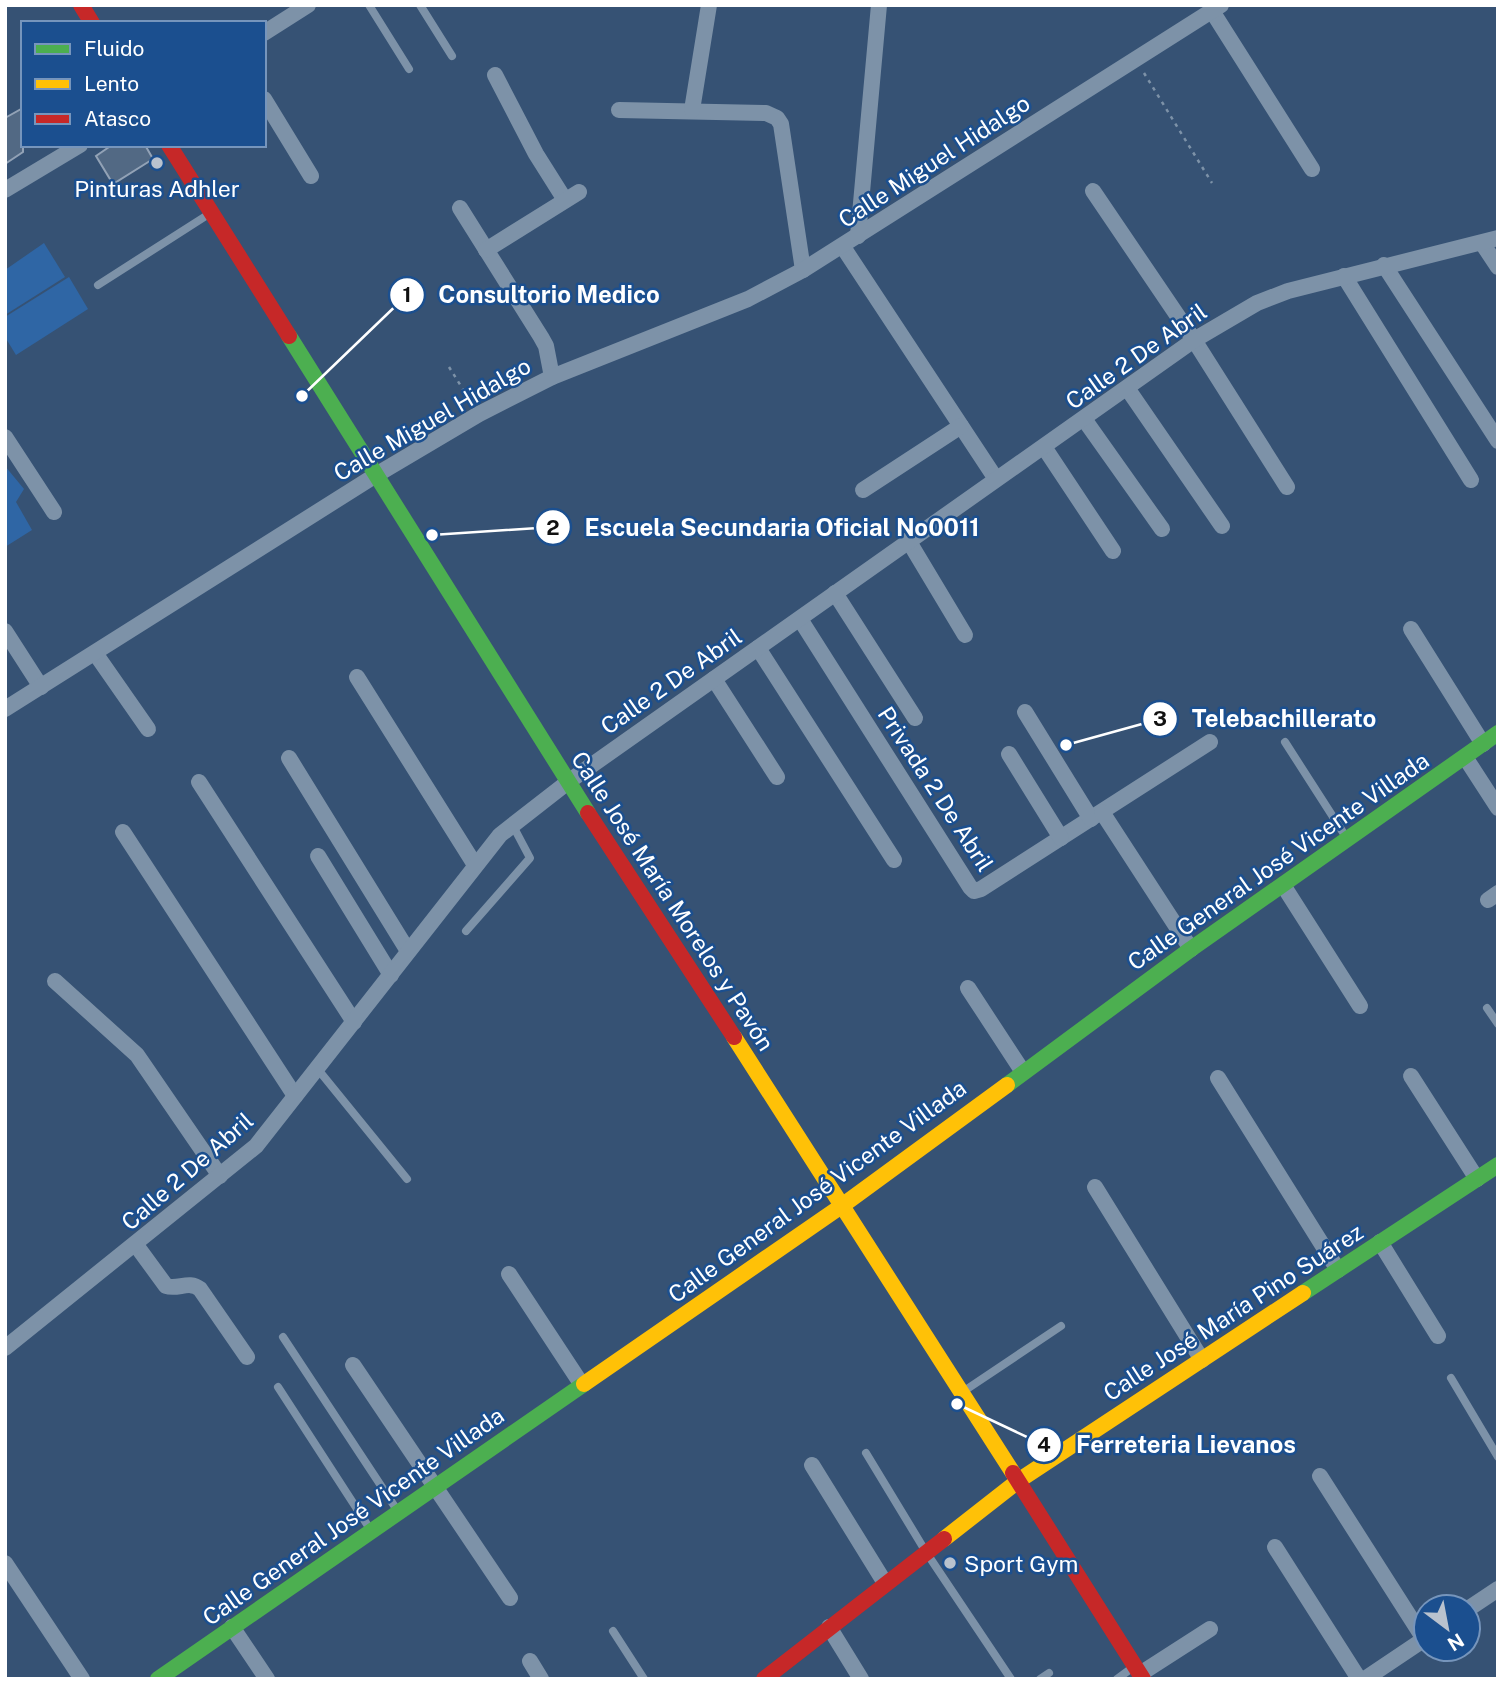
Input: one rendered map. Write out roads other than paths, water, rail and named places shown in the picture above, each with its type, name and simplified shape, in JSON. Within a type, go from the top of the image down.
[{"type":"main road","points":[[82,5],[91,21]]},
{"type":"main road","name":"Calle José María Morelos y Pavón","points":[[170,147],[568,782],[843,1205],[1139,1673]]},
{"type":"main road","name":"Calle General José Vicente Villada","points":[[158,1679],[843,1205],[1191,949],[1498,733]]},
{"type":"main road","name":"Calle José María Pino Suárez","points":[[764,1679],[1018,1481],[1497,1168]]},
{"type":"street","points":[[266,32],[309,5]]},
{"type":"street","points":[[692,110],[709,5]]},
{"type":"street","points":[[858,236],[879,5]]},
{"type":"street","points":[[1216,8],[1312,169]]},
{"type":"street","name":"Calle Miguel Hidalgo","points":[[5,709],[376,475],[479,414],[552,377],[748,299],[843,247],[1216,8]]},
{"type":"street","points":[[486,250],[572,196],[536,155],[495,75]]},
{"type":"street","points":[[266,102],[310,176]]},
{"type":"street","points":[[619,110],[766,113],[777,118],[781,124],[803,270]]},
{"type":"street","points":[[5,190],[77,147]]},
{"type":"street","points":[[1093,191],[1194,340],[1287,486]]},
{"type":"street","points":[[460,208],[541,337],[552,377]]},
{"type":"street","points":[[1490,240],[1498,267]]},
{"type":"street","name":"Calle 2 De Abril","points":[[5,1348],[256,1146],[475,865],[512,824],[568,782],[1194,340],[1256,303],[1288,291],[1384,265],[1490,240]]},
{"type":"street","points":[[843,247],[996,479]]},
{"type":"street","points":[[1384,265],[1498,441]]},
{"type":"street","points":[[1344,276],[1471,480]]},
{"type":"street","points":[[1127,387],[1222,526]]},
{"type":"street","points":[[1084,418],[1162,529]]},
{"type":"street","points":[[863,490],[961,426]]},
{"type":"street","points":[[5,438],[54,512]]},
{"type":"street","points":[[1044,447],[1113,551]]},
{"type":"street","points":[[908,540],[965,635]]},
{"type":"street","points":[[835,593],[915,718]]},
{"type":"street","name":"Privada 2 De Abril","points":[[800,618],[972,890],[981,889],[1210,742]]},
{"type":"street","points":[[1411,629],[1483,744]]},
{"type":"street","points":[[5,631],[41,687]]},
{"type":"street","points":[[758,648],[894,860]]},
{"type":"street","points":[[95,653],[148,729]]},
{"type":"street","points":[[356,677],[475,865]]},
{"type":"street","points":[[714,679],[778,777]]},
{"type":"street","points":[[1025,712],[1191,949]]},
{"type":"street","points":[[1009,754],[1061,838]]},
{"type":"street","points":[[1465,757],[1498,808]]},
{"type":"street","points":[[289,758],[408,951]]},
{"type":"street","points":[[199,782],[354,1022]]},
{"type":"street","points":[[123,832],[295,1096]]},
{"type":"street","points":[[318,856],[391,975]]},
{"type":"street","points":[[1283,885],[1360,1006]]},
{"type":"street","points":[[55,981],[137,1055],[220,1176]]},
{"type":"street","points":[[968,988],[1023,1072]]},
{"type":"street","points":[[1411,1076],[1477,1179]]},
{"type":"street","points":[[1218,1078],[1338,1270]]},
{"type":"street","points":[[1095,1187],[1202,1360]]},
{"type":"street","points":[[1380,1242],[1438,1336]]},
{"type":"street","points":[[136,1245],[166,1286],[172,1288],[190,1284],[200,1289],[247,1357]]},
{"type":"street","points":[[509,1273],[582,1385]]},
{"type":"street","points":[[354,1365],[510,1598]]},
{"type":"street","points":[[812,1465],[885,1583]]},
{"type":"street","points":[[1320,1476],[1412,1619]]},
{"type":"street","points":[[1275,1547],[1359,1679]]},
{"type":"street","points":[[5,1563],[82,1679]]},
{"type":"street","points":[[1482,1600],[1498,1589]]},
{"type":"street","points":[[232,1627],[267,1679]]},
{"type":"street","points":[[829,1627],[861,1679]]},
{"type":"street","points":[[1139,1673],[1210,1629]]},
{"type":"street","points":[[1365,1679],[1412,1648]]},
{"type":"street","points":[[530,1661],[541,1679]]},
{"type":"lane","points":[[369,5],[408,69]]},
{"type":"lane","points":[[420,5],[452,55]]},
{"type":"lane","points":[[98,285],[211,213]]},
{"type":"lane","points":[[1285,742],[1348,839]]},
{"type":"lane","points":[[466,932],[530,858],[512,824]]},
{"type":"lane","points":[[1487,1008],[1498,1024]]},
{"type":"lane","points":[[316,1067],[407,1179]]},
{"type":"lane","points":[[961,1393],[1061,1326]]},
{"type":"lane","points":[[283,1337],[398,1513]]},
{"type":"lane","points":[[1451,1378],[1498,1457]]},
{"type":"lane","points":[[278,1387],[372,1531]]},
{"type":"lane","points":[[866,1453],[926,1552],[1011,1679]]},
{"type":"lane","points":[[613,1631],[644,1679]]},
{"type":"lane","points":[[1040,1679],[1049,1673]]},
{"type":"lane","points":[[1117,1679],[1139,1673]]},
{"type":"place","name":"Pinturas Adhler","points":[[157,163]]},
{"type":"place","name":"Consultorio Medico","points":[[302,396]]},
{"type":"place","name":"Escuela Secundaria Oficial No0011","points":[[432,535]]},
{"type":"place","name":"Telebachillerato","points":[[1066,745]]},
{"type":"place","name":"Ferreteria Lievanos","points":[[957,1404]]},
{"type":"place","name":"Sport Gym","points":[[950,1563]]}]
